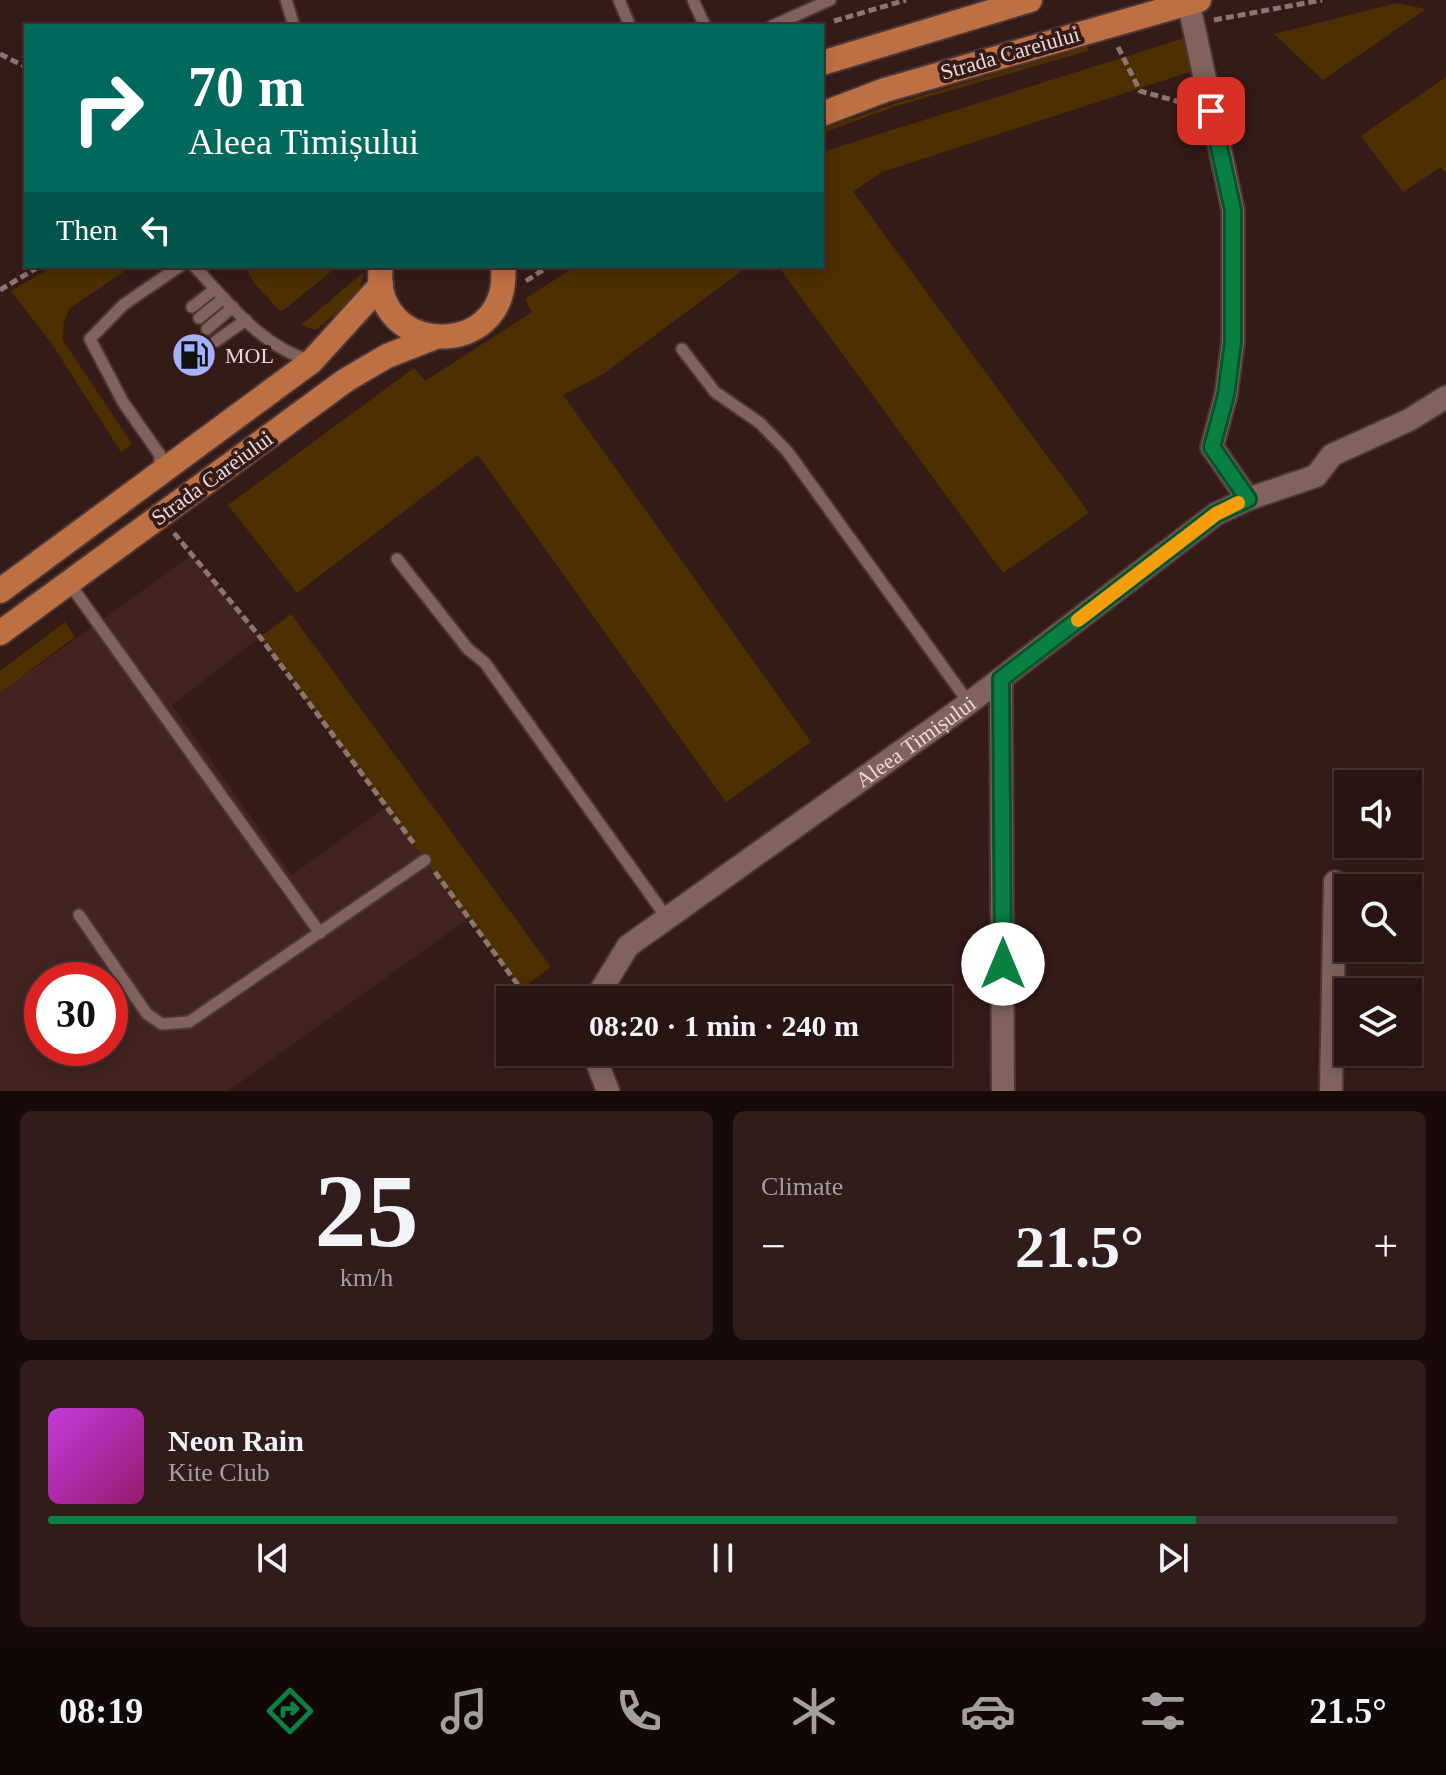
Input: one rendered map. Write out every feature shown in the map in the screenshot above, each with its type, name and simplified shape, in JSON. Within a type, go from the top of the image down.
[{"type":"main road","name":"Strada Careiului","points":[[824,62],[1030,0]]},
{"type":"main road","name":"Strada Careiului","points":[[824,113],[885,90],[1192,7]]},
{"type":"main road","name":"Strada Careiului","points":[[0,633],[346,380],[387,356],[433,338],[453,337],[473,330],[489,317],[500,299],[508,270]]},
{"type":"main road","name":"Strada Careiului","points":[[0,591],[312,361],[381,276]]},
{"type":"main road","points":[[381,276],[386,304],[398,320],[414,332],[433,338]]},
{"type":"street","points":[[1192,7],[1233,210],[1233,342],[1226,395],[1212,447],[1248,499]]},
{"type":"street","name":"Aleea Timișului","points":[[604,986],[628,946],[969,703],[1216,514],[1248,499],[1316,476],[1332,455],[1409,420],[1446,397]]},
{"type":"street","points":[[1001,679],[1003,1091]]},
{"type":"street","points":[[1331,1091],[1334,934]]},
{"type":"street","points":[[598,1066],[608,1091]]},
{"type":"lane","points":[[286,0],[293,24]]},
{"type":"lane","points":[[619,0],[629,24]]},
{"type":"lane","points":[[693,0],[704,24]]},
{"type":"lane","points":[[776,24],[830,0]]},
{"type":"lane","points":[[159,475],[160,455],[123,402],[90,339],[123,305],[177,268]]},
{"type":"lane","points":[[196,268],[267,340],[296,357],[312,361]]},
{"type":"lane","points":[[215,289],[195,313],[229,303]]},
{"type":"lane","points":[[207,329],[229,303]]},
{"type":"lane","points":[[216,341],[246,320]]},
{"type":"lane","points":[[682,349],[715,392],[760,423],[787,451],[969,703]]},
{"type":"lane","points":[[397,559],[468,649],[485,663],[667,918]]},
{"type":"lane","points":[[69,583],[320,933]]},
{"type":"lane","points":[[79,915],[147,1014],[162,1024],[189,1022],[425,860]]},
{"type":"path","points":[[824,24],[906,0]]},
{"type":"path","points":[[1192,7],[1322,0]]},
{"type":"path","points":[[1117,46],[1140,91],[1211,111]]},
{"type":"path","points":[[0,54],[24,66]]},
{"type":"path","points":[[0,290],[37,268]]},
{"type":"path","points":[[177,537],[260,637],[519,986]]},
{"type":"shaded area","points":[[1397,3],[1426,9],[1323,80],[1274,34]]},
{"type":"shaded area","points":[[1191,36],[1196,70],[882,172],[853,192],[1089,513],[1003,573],[779,268],[824,268],[824,151]]},
{"type":"shaded area","points":[[1088,46],[1088,51],[897,106],[824,132],[824,128],[896,103]]},
{"type":"shaded area","points":[[1446,77],[1446,174],[1441,167],[1403,192],[1361,136]]},
{"type":"shaded area","points":[[51,268],[129,268],[70,308],[64,321],[62,339],[132,444],[121,452],[52,344],[11,291]]},
{"type":"shaded area","points":[[246,268],[336,268],[281,312],[254,283]]},
{"type":"shaded area","points":[[573,268],[745,268],[603,374],[563,395],[811,742],[726,802],[478,455],[297,593],[228,505],[414,368],[425,381],[532,312],[525,299]]},
{"type":"shaded area","points":[[364,272],[358,295],[316,330],[301,325]]},
{"type":"shaded area","points":[[192,555],[260,637],[172,705],[292,875],[387,806],[469,918],[228,1091],[0,1091],[0,693]]},
{"type":"shaded area","points":[[291,614],[551,967],[525,986],[519,986],[260,637]]},
{"type":"shaded area","points":[[65,622],[75,637],[0,693],[0,671]]},
{"type":"slow traffic","points":[[1078,620],[1216,514],[1238,503]]},
{"type":"place","name":"MOL","points":[[194,355]]},
{"type":"route","points":[[1003,964],[1001,679],[1216,514],[1248,499],[1212,447],[1226,395],[1233,342],[1233,210],[1211,111]]}]
